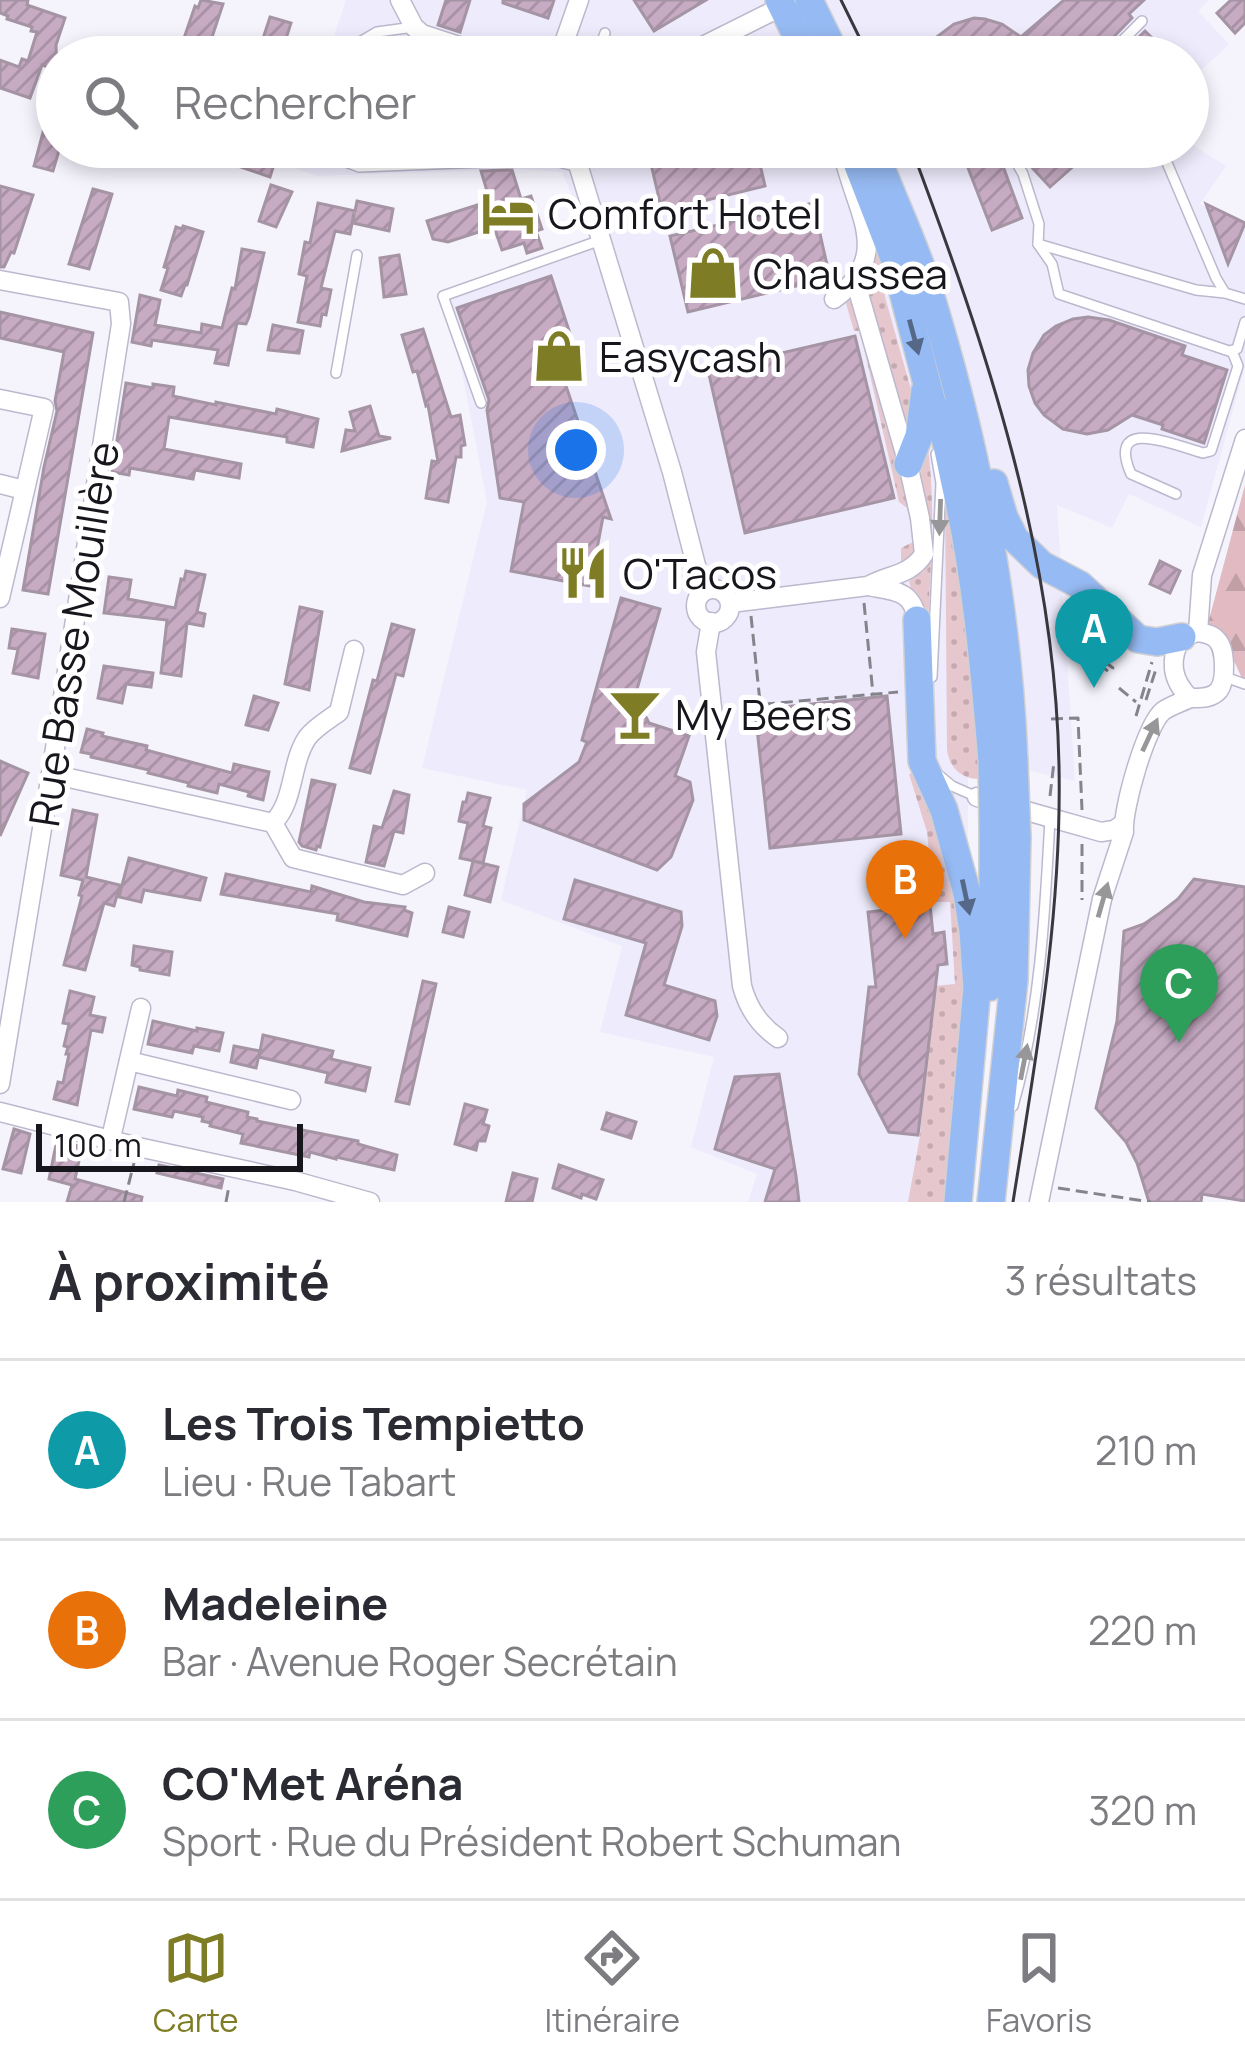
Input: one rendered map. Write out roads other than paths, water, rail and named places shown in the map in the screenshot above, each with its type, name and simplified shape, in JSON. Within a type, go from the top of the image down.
[{"type":"main road","points":[[791,2],[801,36]]},
{"type":"main road","points":[[791,2],[819,36]]},
{"type":"main road","points":[[859,168],[894,258],[929,392],[941,420],[964,523],[1003,761]]},
{"type":"main road","points":[[882,168],[926,283],[952,380],[987,531],[1001,620],[1005,833],[1014,980],[992,1189]]},
{"type":"main road","points":[[906,230],[948,325],[1004,517],[1015,539],[1042,565],[1096,598],[1138,639],[1170,648]]},
{"type":"main road","points":[[908,464],[929,392]]},
{"type":"main road","points":[[925,626],[922,761],[944,810],[973,932],[976,988],[962,1202]]},
{"type":"main road","points":[[962,1202],[979,1116],[1005,833]]},
{"type":"street","points":[[400,0],[414,27],[428,36]]},
{"type":"street","points":[[566,36],[579,0]]},
{"type":"street","points":[[723,36],[791,2]]},
{"type":"street","points":[[580,168],[706,590]]},
{"type":"street","points":[[834,299],[864,267],[868,240],[847,168]]},
{"type":"street","name":"Rue Basse Mouillère","points":[[0,280],[119,302],[121,324],[1,1081]]},
{"type":"street","points":[[855,280],[908,464],[924,554],[909,572],[880,580],[866,594]]},
{"type":"street","points":[[0,399],[44,408],[0,598]]},
{"type":"street","points":[[1170,648],[1202,574],[1245,439]]},
{"type":"street","points":[[0,484],[24,490]]},
{"type":"street","points":[[706,590],[721,591],[730,603],[725,617],[711,622],[697,611],[699,596],[706,590]]},
{"type":"street","points":[[730,603],[902,592],[925,626]]},
{"type":"street","points":[[711,622],[706,652],[742,986],[765,1029],[778,1037]]},
{"type":"street","points":[[1040,1194],[1102,898],[1149,730],[1162,711],[1190,698],[1214,695],[1220,688],[1222,648],[1217,640],[1170,648]]},
{"type":"street","points":[[1170,648],[1175,648],[1174,675],[1190,698]]},
{"type":"street","points":[[273,823],[283,813],[304,741],[339,712],[353,650]]},
{"type":"street","points":[[51,774],[273,823],[293,858],[403,885],[425,873]]},
{"type":"street","points":[[977,797],[1101,832],[1123,824]]},
{"type":"street","points":[[111,1138],[141,1008]]},
{"type":"street","points":[[128,1061],[291,1100]]},
{"type":"street","points":[[0,1112],[295,1180],[370,1202]]},
{"type":"lane","points":[[1127,36],[1142,21]]},
{"type":"lane","points":[[370,36],[414,27]]},
{"type":"lane","points":[[1020,168],[1040,224],[1038,244],[1052,264],[1059,294],[1232,350],[1237,349],[1245,322]]},
{"type":"lane","points":[[1169,168],[1226,293]]},
{"type":"lane","points":[[481,403],[443,296],[601,240]]},
{"type":"lane","points":[[1038,244],[1196,290],[1245,299]]},
{"type":"lane","points":[[336,373],[357,255]]},
{"type":"lane","points":[[1175,494],[1131,474],[1125,454],[1128,445],[1146,436],[1203,453],[1211,451],[1238,367],[1232,350]]},
{"type":"lane","points":[[929,392],[940,484],[925,626],[932,695]]},
{"type":"lane","points":[[1222,676],[1245,684]]},
{"type":"lane","points":[[933,716],[938,774],[977,797]]},
{"type":"lane","points":[[992,1189],[1021,1079],[1038,989],[1050,818]]},
{"type":"tram line","points":[[841,0],[859,36]]},
{"type":"tram line","points":[[919,168],[1012,450],[1045,606],[1055,686],[1056,876],[1046,985],[1013,1202]]},
{"type":"place","name":"Comfort Hotel","points":[[508,213]]},
{"type":"place","name":"Chaussea","points":[[713,273]]},
{"type":"place","name":"Easycash","points":[[559,356]]},
{"type":"place","name":"O'Tacos","points":[[583,573]]},
{"type":"place","name":"Les Trois Tempietto","points":[[1094,688]]},
{"type":"place","name":"My Beers","points":[[635,714]]},
{"type":"place","name":"Madeleine","points":[[905,939]]},
{"type":"place","name":"CO'Met Aréna","points":[[1179,1043]]}]
